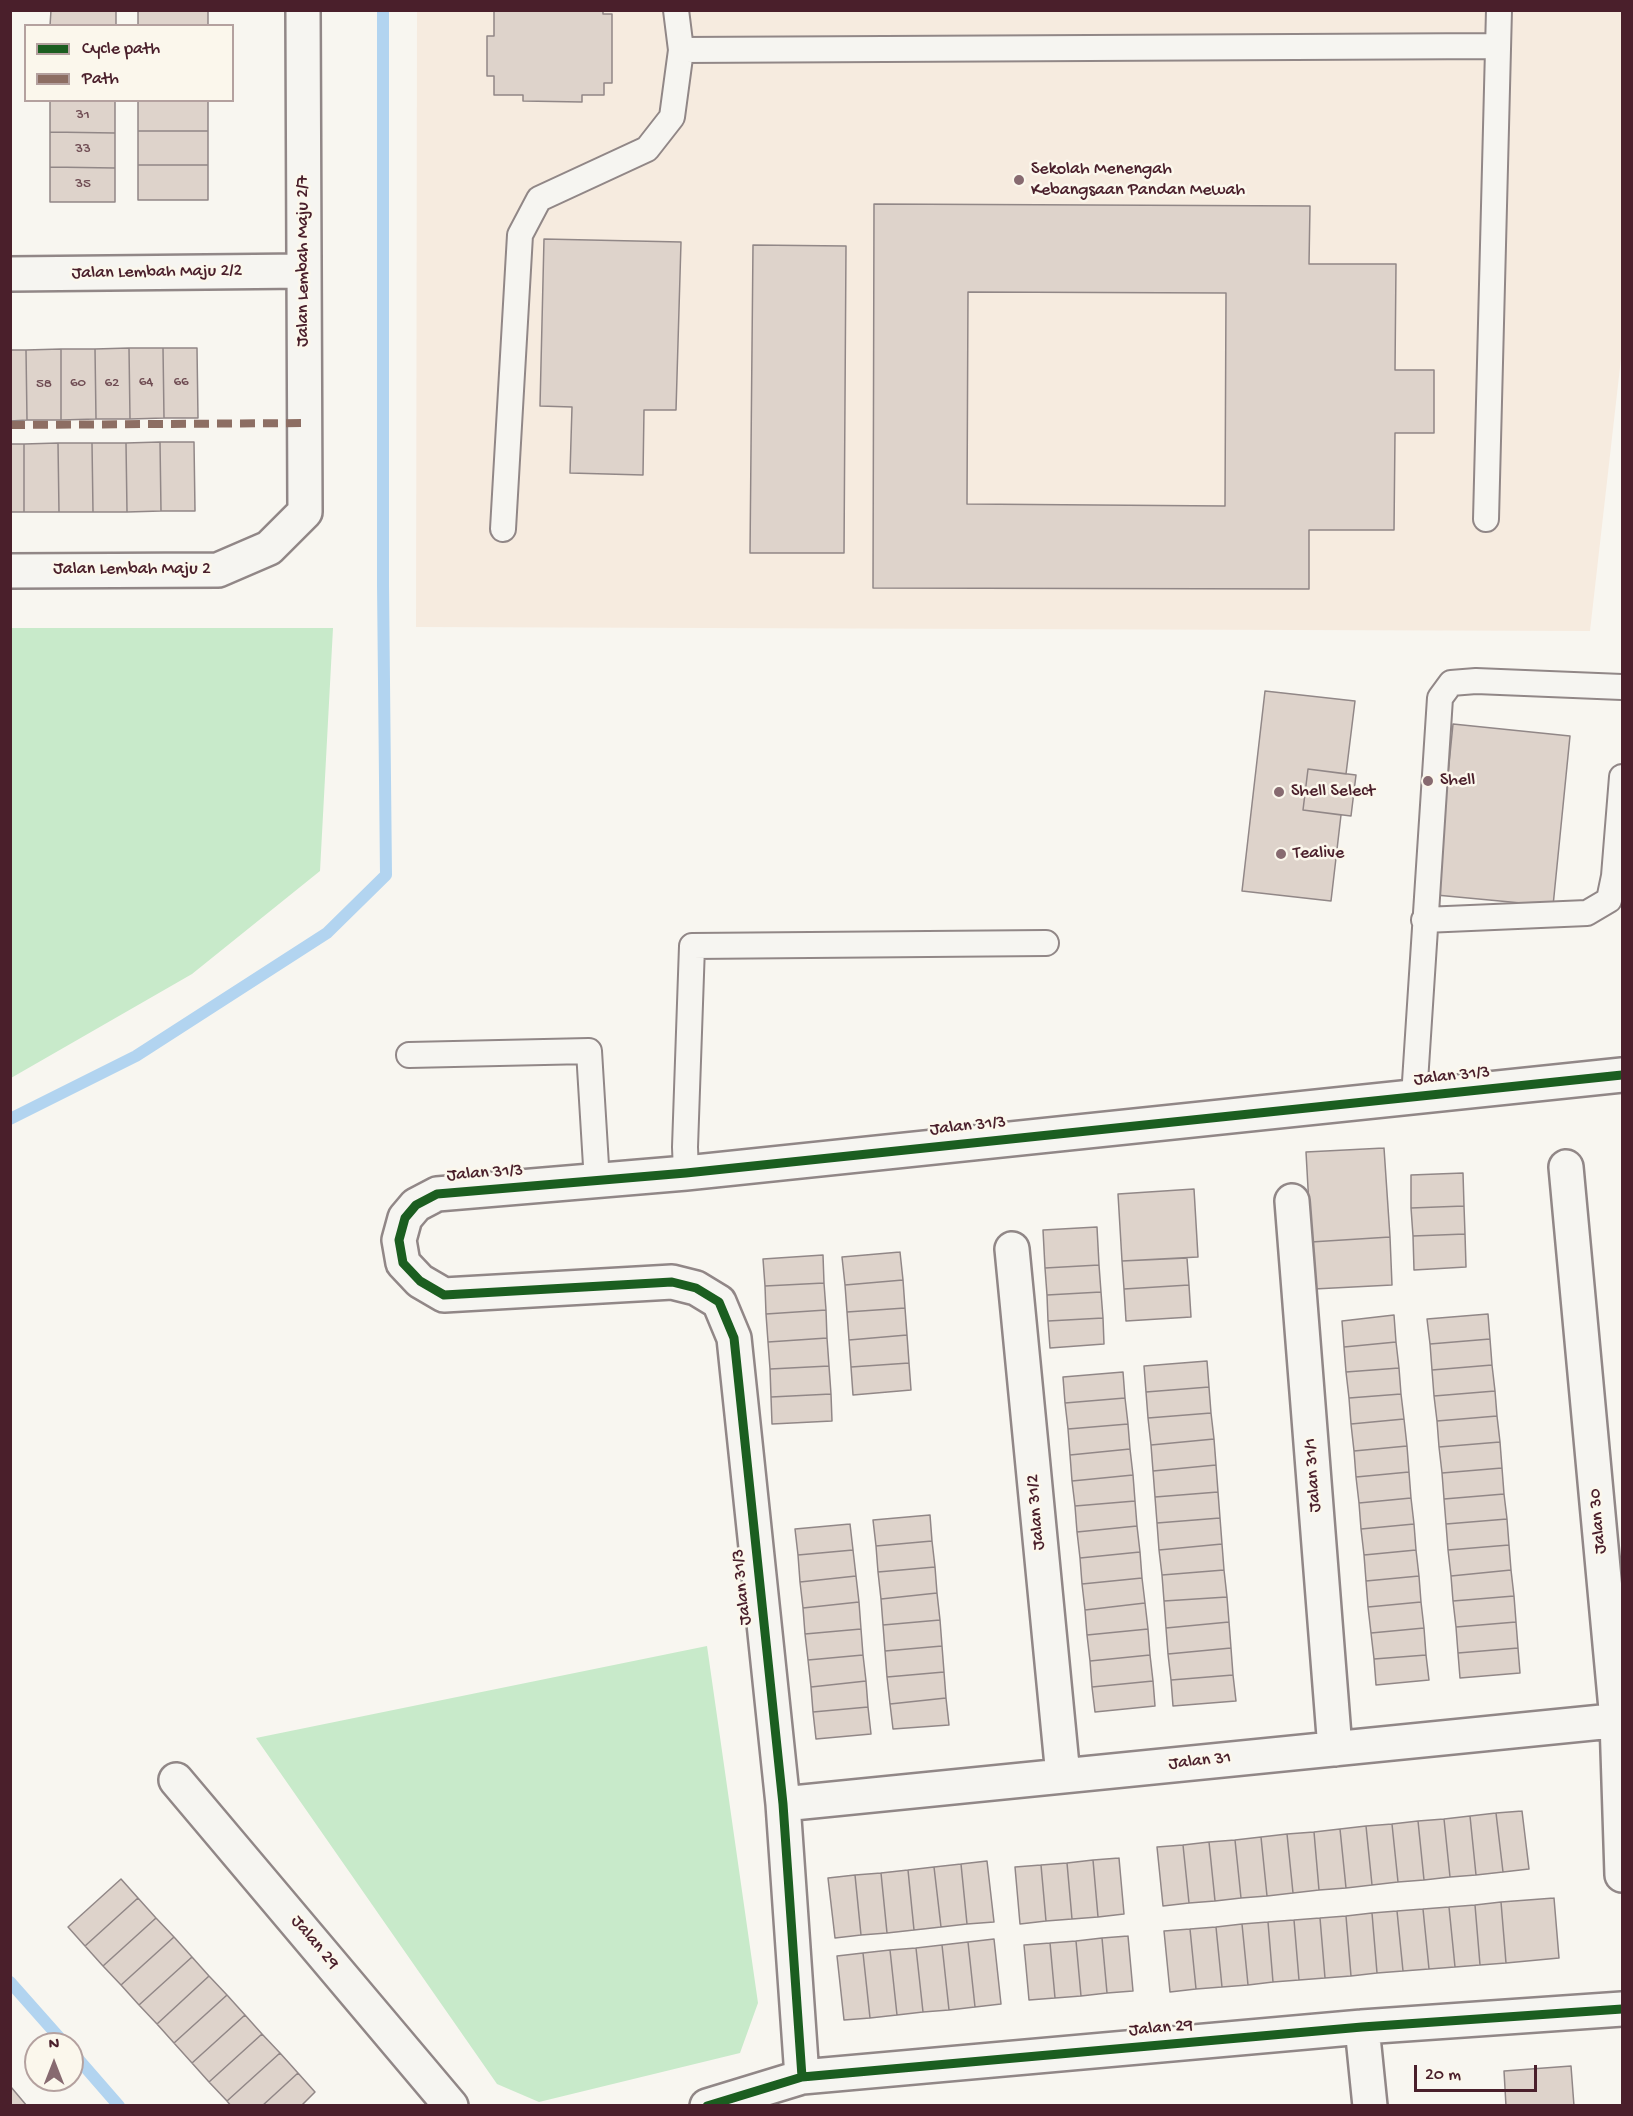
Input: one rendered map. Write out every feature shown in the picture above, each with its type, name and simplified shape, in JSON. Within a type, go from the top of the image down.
[{"type":"street","name":"Jalan Lembah Maju 2/7","points":[[303,10],[305,512]]},
{"type":"street","points":[[10,254],[11,274]]},
{"type":"street","name":"Jalan Lembah Maju 2/2","points":[[11,274],[304,271]]},
{"type":"street","name":"Jalan Lembah Maju 2","points":[[10,571],[218,570],[269,548],[305,512]]},
{"type":"street","name":"Jalan 31/3","points":[[802,2077],[783,1804],[734,1338],[719,1302],[696,1288],[672,1282],[444,1295],[420,1281],[403,1263],[399,1240],[405,1218],[416,1205],[437,1194],[597,1182],[1623,1075]]},
{"type":"street","name":"Jalan 30","points":[[1566,1167],[1620,1720],[1623,1875]]},
{"type":"street","name":"Jalan 31/1","points":[[1292,1201],[1335,1749]]},
{"type":"street","name":"Jalan 31/2","points":[[1012,1249],[1063,1776]]},
{"type":"street","name":"Jalan 31","points":[[783,1804],[1620,1720]]},
{"type":"street","name":"Jalan 29","points":[[176,1780],[451,2106]]},
{"type":"street","name":"Jalan 29","points":[[707,2106],[802,2077],[1362,2027],[1623,2008]]},
{"type":"street","points":[[1362,2027],[1370,2106]]},
{"type":"lane","points":[[502,529],[520,235],[540,199],[647,148],[672,117],[681,50],[676,10]]},
{"type":"lane","points":[[1486,519],[1499,10]]},
{"type":"lane","points":[[681,50],[1498,46]]},
{"type":"lane","points":[[1414,1097],[1440,699],[1450,683],[1476,681],[1623,687]]},
{"type":"lane","points":[[1425,920],[1587,913],[1610,900],[1623,777]]},
{"type":"lane","points":[[686,1173],[692,946],[1046,943]]},
{"type":"lane","points":[[409,1055],[590,1051],[597,1182]]},
{"type":"shaded area","name":"Sekolah Menengah Kebangsaan Pandan Mewah","points":[[417,11],[1622,11],[1622,350],[1590,631],[416,627]]},
{"type":"green space","points":[[11,628],[333,628],[320,871],[192,974],[11,1078]]},
{"type":"green space","points":[[707,1646],[758,2003],[740,2053],[539,2102],[497,2084],[256,1738]]},
{"type":"building","points":[[51,10],[116,10],[116,24],[50,24]]},
{"type":"building","points":[[138,10],[208,10],[208,24],[138,24]]},
{"type":"building","points":[[494,10],[603,10],[603,14],[612,14],[612,83],[604,83],[604,95],[582,95],[582,102],[523,101],[523,95],[494,95],[494,76],[487,76],[487,36],[494,36]]},
{"type":"building","points":[[50,102],[115,102],[115,133],[50,132]]},
{"type":"building","points":[[138,102],[208,102],[208,131],[138,131]]},
{"type":"building","points":[[138,131],[208,131],[208,165],[138,165]]},
{"type":"building","points":[[50,132],[115,133],[115,168],[50,167]]},
{"type":"building","points":[[138,165],[208,165],[208,200],[138,200]]},
{"type":"building","points":[[50,167],[115,168],[115,202],[50,202]]},
{"type":"building","points":[[874,204],[1310,206],[1309,264],[1396,264],[1395,370],[1434,370],[1434,433],[1395,433],[1394,530],[1309,530],[1309,589],[873,588]],"holes":[[[968,292],[1226,293],[1225,506],[967,504]]]},
{"type":"building","points":[[544,239],[681,242],[676,410],[644,410],[643,475],[570,473],[572,407],[540,406]]},
{"type":"building","points":[[753,245],[846,246],[844,553],[750,553]]},
{"type":"building","points":[[129,348],[163,348],[164,418],[130,419]]},
{"type":"building","points":[[129,348],[130,419],[96,419],[95,349]]},
{"type":"building","points":[[163,348],[197,348],[198,418],[164,418]]},
{"type":"building","points":[[61,349],[95,349],[96,419],[61,420]]},
{"type":"building","points":[[61,349],[61,420],[27,420],[26,350]]},
{"type":"building","points":[[10,350],[26,350],[27,420],[10,421]]},
{"type":"building","points":[[160,442],[194,442],[195,511],[161,511]]},
{"type":"building","points":[[160,442],[161,511],[127,512],[126,443]]},
{"type":"building","points":[[58,443],[92,443],[93,512],[59,512]]},
{"type":"building","points":[[58,443],[59,512],[24,512],[24,444]]},
{"type":"building","points":[[92,443],[126,443],[127,512],[93,512]]},
{"type":"building","points":[[10,444],[24,444],[24,512],[10,512]]},
{"type":"building","name":"Shell Select","points":[[1265,691],[1355,701],[1346,774],[1308,769],[1303,810],[1341,815],[1331,901],[1242,891]]},
{"type":"building","points":[[1453,724],[1570,736],[1553,906],[1436,895]]},
{"type":"building","points":[[1308,769],[1356,775],[1351,816],[1303,810]]},
{"type":"building","points":[[1384,1148],[1390,1237],[1311,1242],[1306,1152]]},
{"type":"building","points":[[1463,1173],[1464,1206],[1411,1208],[1411,1175]]},
{"type":"building","points":[[1194,1189],[1198,1257],[1122,1261],[1118,1194]]},
{"type":"building","points":[[1464,1206],[1465,1234],[1413,1236],[1411,1208]]},
{"type":"building","points":[[1097,1227],[1099,1265],[1045,1268],[1043,1230]]},
{"type":"building","points":[[1465,1234],[1466,1267],[1414,1270],[1413,1236]]},
{"type":"building","points":[[1390,1237],[1392,1285],[1314,1289],[1311,1242]]},
{"type":"building","points":[[900,1252],[903,1280],[845,1285],[842,1257]]},
{"type":"building","points":[[823,1255],[824,1283],[765,1286],[763,1259]]},
{"type":"building","points":[[1187,1258],[1189,1285],[1124,1289],[1122,1261]]},
{"type":"building","points":[[1099,1265],[1101,1292],[1047,1295],[1045,1268]]},
{"type":"building","points":[[903,1280],[905,1308],[847,1312],[845,1285]]},
{"type":"building","points":[[824,1283],[826,1310],[766,1314],[765,1286]]},
{"type":"building","points":[[1189,1285],[1191,1317],[1126,1321],[1124,1289]]},
{"type":"building","points":[[1101,1292],[1103,1318],[1048,1321],[1047,1295]]},
{"type":"building","points":[[905,1308],[907,1335],[849,1340],[847,1312]]},
{"type":"building","points":[[826,1310],[827,1338],[768,1342],[766,1314]]},
{"type":"building","points":[[1488,1314],[1490,1339],[1430,1344],[1427,1319]]},
{"type":"building","points":[[1394,1315],[1396,1342],[1344,1347],[1342,1321]]},
{"type":"building","points":[[1103,1318],[1104,1344],[1050,1348],[1048,1321]]},
{"type":"building","points":[[907,1335],[909,1363],[851,1367],[849,1340]]},
{"type":"building","points":[[827,1338],[829,1366],[770,1369],[768,1342]]},
{"type":"building","points":[[1490,1339],[1492,1365],[1432,1370],[1430,1344]]},
{"type":"building","points":[[1396,1342],[1399,1368],[1346,1372],[1344,1347]]},
{"type":"building","points":[[1207,1361],[1209,1387],[1146,1392],[1144,1366]]},
{"type":"building","points":[[909,1363],[911,1390],[853,1395],[851,1367]]},
{"type":"building","points":[[1492,1365],[1495,1391],[1434,1396],[1432,1370]]},
{"type":"building","points":[[829,1366],[831,1394],[771,1397],[770,1369]]},
{"type":"building","points":[[1399,1368],[1401,1394],[1349,1398],[1346,1372]]},
{"type":"building","points":[[1123,1372],[1125,1398],[1065,1403],[1063,1377]]},
{"type":"building","points":[[1209,1387],[1211,1413],[1148,1418],[1146,1392]]},
{"type":"building","points":[[1495,1391],[1497,1416],[1437,1421],[1434,1396]]},
{"type":"building","points":[[831,1394],[832,1421],[772,1424],[771,1397]]},
{"type":"building","points":[[1401,1394],[1404,1419],[1351,1424],[1349,1398]]},
{"type":"building","points":[[1125,1398],[1128,1424],[1068,1429],[1065,1403]]},
{"type":"building","points":[[1211,1413],[1214,1439],[1151,1445],[1148,1418]]},
{"type":"building","points":[[1497,1416],[1500,1442],[1439,1447],[1437,1421]]},
{"type":"building","points":[[1404,1419],[1407,1446],[1354,1451],[1351,1424]]},
{"type":"building","points":[[1128,1424],[1130,1449],[1070,1455],[1068,1429]]},
{"type":"building","points":[[1214,1439],[1216,1465],[1153,1471],[1151,1445]]},
{"type":"building","points":[[1500,1442],[1502,1468],[1442,1473],[1439,1447]]},
{"type":"building","points":[[1407,1446],[1409,1472],[1356,1477],[1354,1451]]},
{"type":"building","points":[[1130,1449],[1133,1475],[1072,1481],[1070,1455]]},
{"type":"building","points":[[1216,1465],[1218,1492],[1155,1497],[1153,1471]]},
{"type":"building","points":[[1502,1468],[1504,1494],[1444,1499],[1442,1473]]},
{"type":"building","points":[[1409,1472],[1411,1498],[1359,1503],[1356,1477]]},
{"type":"building","points":[[1133,1475],[1135,1501],[1075,1506],[1072,1481]]},
{"type":"building","points":[[1218,1492],[1220,1518],[1157,1523],[1155,1497]]},
{"type":"building","points":[[1504,1494],[1507,1519],[1446,1524],[1444,1499]]},
{"type":"building","points":[[1411,1498],[1414,1524],[1361,1529],[1359,1503]]},
{"type":"building","points":[[1135,1501],[1137,1526],[1077,1532],[1075,1506]]},
{"type":"building","points":[[930,1515],[932,1541],[876,1546],[873,1520]]},
{"type":"building","points":[[1220,1518],[1222,1544],[1159,1550],[1157,1523]]},
{"type":"building","points":[[1507,1519],[1509,1545],[1448,1550],[1446,1524]]},
{"type":"building","points":[[850,1524],[853,1550],[798,1555],[795,1529]]},
{"type":"building","points":[[1414,1524],[1416,1550],[1364,1555],[1361,1529]]},
{"type":"building","points":[[1137,1526],[1140,1552],[1080,1558],[1077,1532]]},
{"type":"building","points":[[932,1541],[935,1567],[878,1572],[876,1546]]},
{"type":"building","points":[[1222,1544],[1224,1570],[1162,1575],[1159,1550]]},
{"type":"building","points":[[1509,1545],[1511,1570],[1451,1576],[1448,1550]]},
{"type":"building","points":[[853,1550],[856,1576],[800,1582],[798,1555]]},
{"type":"building","points":[[1416,1550],[1419,1576],[1366,1581],[1364,1555]]},
{"type":"building","points":[[1140,1552],[1142,1578],[1082,1584],[1080,1558]]},
{"type":"building","points":[[935,1567],[937,1593],[881,1599],[878,1572]]},
{"type":"building","points":[[1224,1570],[1227,1597],[1164,1601],[1162,1575]]},
{"type":"building","points":[[1511,1570],[1514,1596],[1453,1601],[1451,1576]]},
{"type":"building","points":[[856,1576],[859,1602],[803,1608],[800,1582]]},
{"type":"building","points":[[1419,1576],[1421,1602],[1368,1607],[1366,1581]]},
{"type":"building","points":[[1142,1578],[1145,1603],[1085,1610],[1082,1584]]},
{"type":"building","points":[[937,1593],[940,1620],[883,1625],[881,1599]]},
{"type":"building","points":[[1514,1596],[1516,1622],[1456,1627],[1453,1601]]},
{"type":"building","points":[[1227,1597],[1229,1622],[1166,1628],[1164,1601]]},
{"type":"building","points":[[859,1602],[861,1629],[805,1634],[803,1608]]},
{"type":"building","points":[[1421,1602],[1424,1628],[1371,1633],[1368,1607]]},
{"type":"building","points":[[1145,1603],[1148,1629],[1087,1635],[1085,1610]]},
{"type":"building","points":[[940,1620],[942,1646],[885,1651],[883,1625]]},
{"type":"building","points":[[1229,1622],[1231,1648],[1168,1654],[1166,1628]]},
{"type":"building","points":[[1516,1622],[1518,1648],[1458,1653],[1456,1627]]},
{"type":"building","points":[[1424,1628],[1426,1655],[1374,1659],[1371,1633]]},
{"type":"building","points":[[861,1629],[863,1655],[808,1660],[805,1634]]},
{"type":"building","points":[[1148,1629],[1150,1655],[1090,1661],[1087,1635]]},
{"type":"building","points":[[942,1646],[944,1672],[887,1677],[885,1651]]},
{"type":"building","points":[[1231,1648],[1233,1675],[1171,1680],[1168,1654]]},
{"type":"building","points":[[1518,1648],[1520,1673],[1460,1678],[1458,1653]]},
{"type":"building","points":[[863,1655],[866,1681],[811,1687],[808,1660]]},
{"type":"building","points":[[1150,1655],[1153,1681],[1092,1687],[1090,1661]]},
{"type":"building","points":[[1426,1655],[1429,1680],[1376,1685],[1374,1659]]},
{"type":"building","points":[[944,1672],[946,1698],[890,1704],[887,1677]]},
{"type":"building","points":[[1233,1675],[1236,1701],[1173,1706],[1171,1680]]},
{"type":"building","points":[[866,1681],[868,1707],[813,1712],[811,1687]]},
{"type":"building","points":[[1153,1681],[1155,1706],[1095,1712],[1092,1687]]},
{"type":"building","points":[[946,1698],[949,1725],[893,1729],[890,1704]]},
{"type":"building","points":[[868,1707],[871,1734],[816,1739],[813,1712]]},
{"type":"building","points":[[1522,1811],[1529,1869],[1503,1872],[1496,1813]]},
{"type":"building","points":[[1496,1813],[1503,1872],[1476,1875],[1470,1816]]},
{"type":"building","points":[[1470,1816],[1476,1875],[1450,1877],[1444,1819]]},
{"type":"building","points":[[1444,1819],[1450,1877],[1424,1880],[1418,1821]]},
{"type":"building","points":[[1418,1821],[1424,1880],[1398,1882],[1392,1824]]},
{"type":"building","points":[[1392,1824],[1398,1882],[1372,1885],[1366,1826]]},
{"type":"building","points":[[1366,1826],[1372,1885],[1346,1888],[1340,1829]]},
{"type":"building","points":[[1340,1829],[1346,1888],[1319,1890],[1314,1832]]},
{"type":"building","points":[[1314,1832],[1319,1890],[1293,1893],[1287,1834]]},
{"type":"building","points":[[1287,1834],[1293,1893],[1267,1896],[1261,1837]]},
{"type":"building","points":[[1261,1837],[1267,1896],[1241,1898],[1235,1840]]},
{"type":"building","points":[[1235,1840],[1241,1898],[1215,1901],[1209,1842]]},
{"type":"building","points":[[1209,1842],[1215,1901],[1189,1903],[1183,1845]]},
{"type":"building","points":[[1183,1845],[1189,1903],[1163,1906],[1157,1847]]},
{"type":"building","points":[[1119,1858],[1124,1914],[1098,1917],[1093,1860]]},
{"type":"building","points":[[1093,1860],[1098,1917],[1072,1919],[1067,1863]]},
{"type":"building","points":[[987,1861],[994,1922],[967,1924],[961,1864]]},
{"type":"building","points":[[1067,1863],[1072,1919],[1046,1921],[1041,1865]]},
{"type":"building","points":[[961,1864],[967,1924],[941,1927],[934,1867]]},
{"type":"building","points":[[1041,1865],[1046,1921],[1020,1924],[1015,1867]]},
{"type":"building","points":[[934,1867],[941,1927],[914,1930],[908,1870]]},
{"type":"building","points":[[908,1870],[914,1930],[887,1933],[881,1873]]},
{"type":"building","points":[[881,1873],[887,1933],[861,1935],[855,1875]]},
{"type":"building","points":[[855,1875],[861,1935],[835,1938],[828,1878]]},
{"type":"building","points":[[121,1879],[138,1898],[85,1946],[68,1927]]},
{"type":"building","points":[[138,1898],[156,1918],[103,1966],[85,1946]]},
{"type":"building","points":[[1554,1898],[1559,1958],[1506,1963],[1501,1902]]},
{"type":"building","points":[[1501,1902],[1506,1963],[1480,1965],[1475,1905]]},
{"type":"building","points":[[1475,1905],[1480,1965],[1455,1967],[1449,1907]]},
{"type":"building","points":[[1449,1907],[1455,1967],[1429,1969],[1423,1909]]},
{"type":"building","points":[[1423,1909],[1429,1969],[1403,1971],[1397,1911]]},
{"type":"building","points":[[1397,1911],[1403,1971],[1377,1973],[1372,1913]]},
{"type":"building","points":[[1372,1913],[1377,1973],[1351,1976],[1346,1916]]},
{"type":"building","points":[[1346,1916],[1351,1976],[1325,1978],[1320,1918]]},
{"type":"building","points":[[156,1918],[174,1937],[121,1985],[103,1966]]},
{"type":"building","points":[[1320,1918],[1325,1978],[1299,1980],[1294,1920]]},
{"type":"building","points":[[1294,1920],[1299,1980],[1273,1982],[1268,1922]]},
{"type":"building","points":[[1268,1922],[1273,1982],[1248,1985],[1242,1924]]},
{"type":"building","points":[[1242,1924],[1248,1985],[1222,1987],[1216,1927]]},
{"type":"building","points":[[1216,1927],[1222,1987],[1196,1989],[1190,1929]]},
{"type":"building","points":[[1190,1929],[1196,1989],[1170,1992],[1164,1931]]},
{"type":"building","points":[[1128,1936],[1133,1991],[1107,1993],[1102,1938]]},
{"type":"building","points":[[174,1937],[192,1957],[139,2005],[121,1985]]},
{"type":"building","points":[[1102,1938],[1107,1993],[1081,1996],[1076,1941]]},
{"type":"building","points":[[994,1939],[1001,2004],[975,2007],[968,1942]]},
{"type":"building","points":[[1076,1941],[1081,1996],[1055,1998],[1050,1943]]},
{"type":"building","points":[[968,1942],[975,2007],[949,2010],[942,1945]]},
{"type":"building","points":[[1050,1943],[1055,1998],[1029,2000],[1024,1945]]},
{"type":"building","points":[[942,1945],[949,2010],[923,2012],[916,1948]]},
{"type":"building","points":[[916,1948],[923,2012],[897,2015],[890,1950]]},
{"type":"building","points":[[890,1950],[897,2015],[870,2018],[863,1953]]},
{"type":"building","points":[[863,1953],[870,2018],[844,2020],[837,1956]]},
{"type":"building","points":[[192,1957],[209,1976],[157,2024],[139,2005]]},
{"type":"building","points":[[209,1976],[227,1995],[174,2043],[157,2024]]},
{"type":"building","points":[[227,1995],[245,2015],[192,2063],[174,2043]]},
{"type":"building","points":[[245,2015],[262,2034],[209,2082],[192,2063]]},
{"type":"building","points":[[262,2034],[280,2053],[227,2101],[209,2082]]},
{"type":"building","points":[[280,2053],[298,2073],[262,2106],[231,2106],[227,2101]]},
{"type":"building","points":[[1571,2066],[1574,2106],[1506,2106],[1504,2071]]},
{"type":"building","points":[[298,2073],[315,2092],[301,2106],[262,2106]]},
{"type":"building","points":[[11,2087],[27,2106],[10,2106]]},
{"type":"waterway","points":[[10,1119],[136,1056],[327,933],[386,875],[383,585],[383,10]]},
{"type":"waterway","points":[[10,1982],[54,2032]]},
{"type":"waterway","points":[[84,2066],[119,2106]]},
{"type":"marked path","points":[[10,425],[305,423]]},
{"type":"cycle path","points":[[802,2077],[783,1804],[734,1338],[719,1302],[696,1288],[672,1282],[444,1295],[420,1281],[403,1263],[399,1240],[405,1218],[416,1205],[437,1194],[686,1173],[1622,1075]]},
{"type":"cycle path","points":[[707,2106],[802,2077],[1362,2027],[1622,2009]]},
{"type":"place","name":"Sekolah Menengah Kebangsaan Pandan Mewah","points":[[1019,180]]},
{"type":"place","name":"Shell","points":[[1428,781]]},
{"type":"place","name":"Shell Select","points":[[1279,792]]},
{"type":"place","name":"Tealive","points":[[1281,854]]}]
